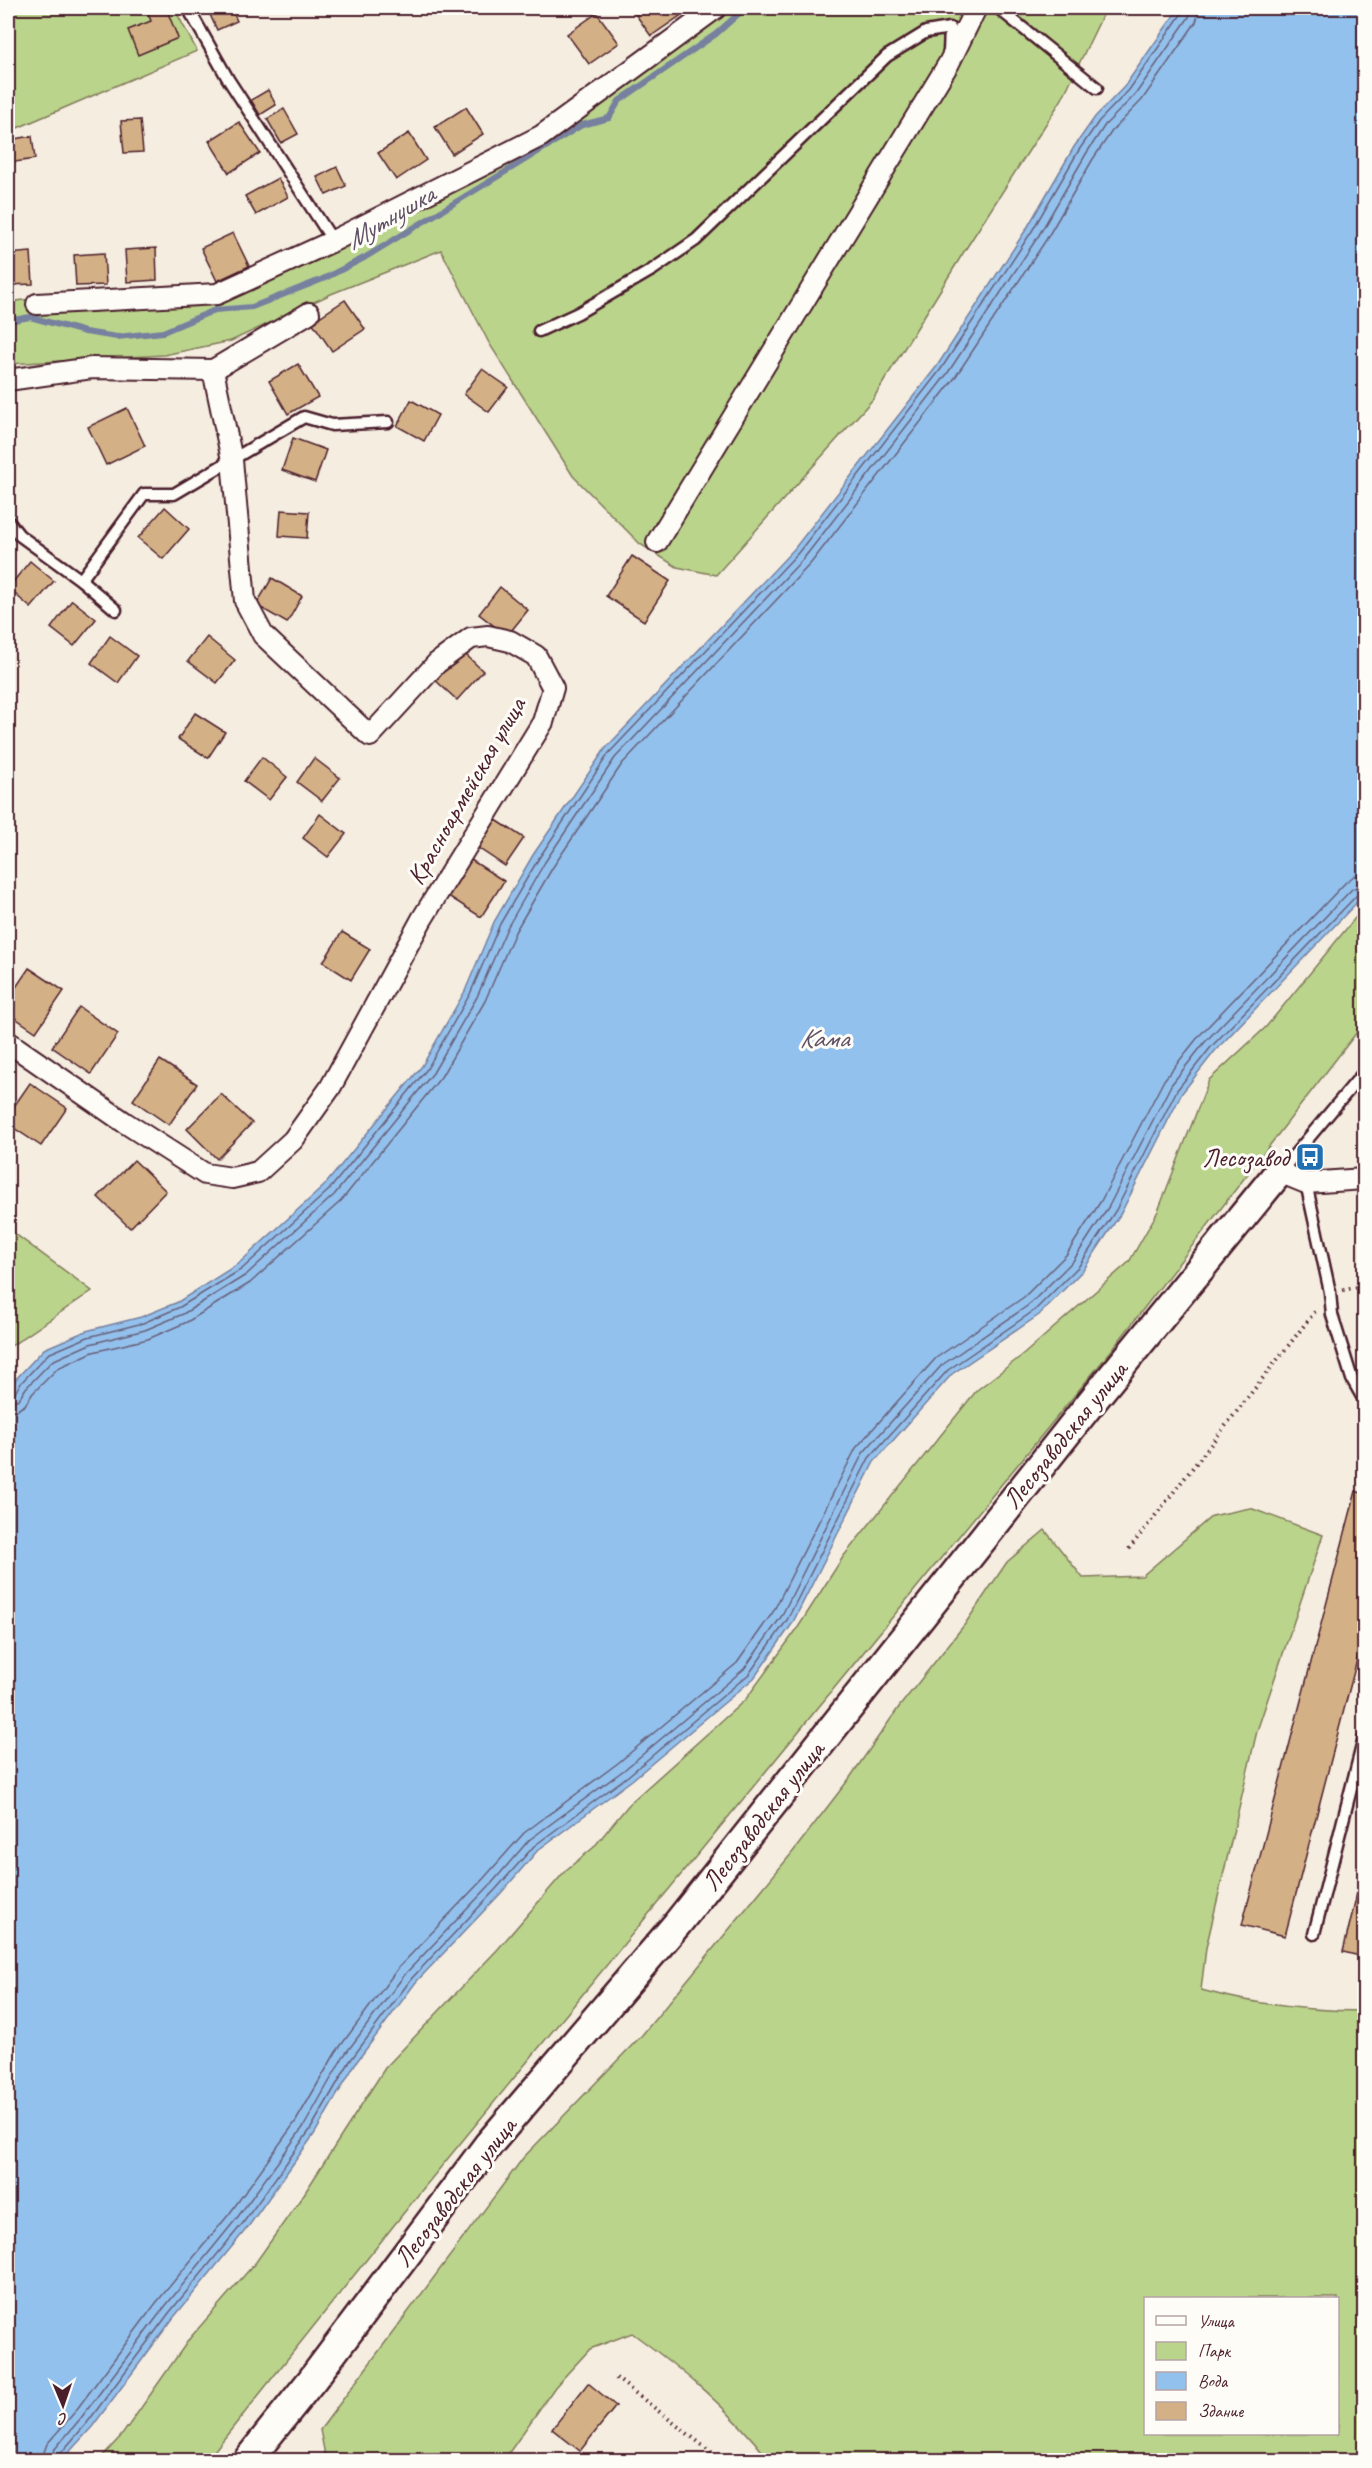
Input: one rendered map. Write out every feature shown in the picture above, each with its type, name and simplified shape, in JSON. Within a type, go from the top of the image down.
[{"type":"street","points":[[37,304],[217,294],[333,241],[541,136],[716,8]]},
{"type":"street","points":[[657,542],[949,63],[976,8]]},
{"type":"street","points":[[8,380],[92,368],[213,370],[309,314]]},
{"type":"street","name":"Красноармейская улица","points":[[8,1042],[124,1122],[205,1174],[232,1178],[258,1172],[293,1140],[330,1089],[422,919],[543,722],[553,688],[536,656],[510,641],[488,636],[471,638],[437,663],[370,736],[263,635],[245,601],[232,460],[213,370]]},
{"type":"street","points":[[1279,1172],[1306,1183],[1365,1179]]},
{"type":"street","name":"Лесозаводская улица","points":[[248,2460],[319,2371],[489,2144],[677,1924],[1089,1405],[1279,1172]]},
{"type":"lane","points":[[188,8],[228,79],[333,241]]},
{"type":"lane","points":[[998,8],[1097,88]]},
{"type":"lane","points":[[539,331],[578,313],[651,270],[696,240],[887,56],[926,32],[950,28],[949,63]]},
{"type":"lane","points":[[81,580],[144,494],[174,494],[304,417],[332,424],[388,422]]},
{"type":"lane","points":[[8,521],[19,535],[81,580],[116,610]]},
{"type":"lane","points":[[1279,1172],[1365,1072]]},
{"type":"lane","points":[[1306,1183],[1330,1292],[1332,1315],[1352,1379],[1365,1400]]},
{"type":"lane","points":[[1314,1934],[1365,1738]]},
{"type":"path","points":[[1129,1549],[1330,1292],[1365,1286]]},
{"type":"path","points":[[616,2378],[715,2455],[717,2460]]},
{"type":"green space","points":[[8,8],[174,8],[197,51],[8,132]]},
{"type":"green space","points":[[727,8],[1106,8],[1062,99],[873,399],[716,575],[677,567],[640,544],[573,476],[489,343],[441,250],[331,294],[231,341],[164,355],[8,364],[8,302],[32,299],[218,301],[548,138]]},
{"type":"green space","points":[[1364,907],[1364,1023],[1111,1351],[422,2190],[207,2460],[99,2460],[122,2435],[190,2338],[256,2262],[304,2194],[385,2068],[498,1949],[566,1870],[593,1848],[631,1802],[746,1699],[797,1629],[843,1557],[977,1390],[1024,1354],[1129,1262],[1158,1211],[1209,1080],[1266,1027]]},
{"type":"green space","points":[[8,1204],[12,1207],[14,1233],[92,1291],[8,1348]]},
{"type":"green space","points":[[1250,1508],[1323,1535],[1257,1731],[1206,1948],[1201,1990],[1282,2006],[1364,2011],[1364,2460],[769,2460],[739,2424],[705,2392],[670,2361],[632,2333],[590,2349],[555,2387],[508,2454],[517,2460],[326,2460],[320,2430],[523,2158],[642,2035],[792,1853],[849,1779],[899,1707],[965,1624],[1007,1562],[1045,1530],[1083,1578],[1142,1576],[1212,1516]]},
{"type":"water","name":"Кама","points":[[1179,8],[1364,8],[1364,895],[1215,1051],[1182,1093],[1121,1213],[1084,1269],[1039,1315],[952,1374],[874,1462],[792,1624],[754,1678],[632,1780],[538,1850],[501,1893],[416,1982],[355,2064],[315,2133],[248,2227],[174,2317],[92,2427],[62,2460],[8,2460],[8,1394],[15,1380],[44,1349],[86,1331],[141,1317],[178,1302],[238,1264],[324,1186],[422,1066],[465,991],[494,922],[533,855],[605,749],[794,549],[937,366],[1027,228],[1074,147],[1095,117],[1124,87]]},
{"type":"building","points":[[146,8],[166,8],[178,38],[138,55],[128,30],[151,21]]},
{"type":"building","points":[[207,8],[231,8],[237,21],[217,30]]},
{"type":"building","points":[[631,8],[674,8],[680,16],[651,36]]},
{"type":"building","points":[[597,13],[619,43],[589,64],[567,34]]},
{"type":"building","points":[[268,90],[276,105],[260,115],[251,100]]},
{"type":"building","points":[[466,107],[483,134],[452,154],[435,127]]},
{"type":"building","points":[[284,109],[298,134],[281,143],[267,119]]},
{"type":"building","points":[[140,120],[143,152],[124,153],[121,121]]},
{"type":"building","points":[[239,122],[260,153],[229,173],[209,141]]},
{"type":"building","points":[[409,133],[426,160],[396,180],[378,153]]},
{"type":"building","points":[[32,136],[35,159],[8,163],[8,140]]},
{"type":"building","points":[[337,167],[346,186],[326,195],[317,177]]},
{"type":"building","points":[[278,178],[288,197],[256,215],[245,196]]},
{"type":"building","points":[[233,233],[249,266],[217,281],[201,248]]},
{"type":"building","points":[[156,248],[157,280],[127,282],[125,250]]},
{"type":"building","points":[[31,252],[33,284],[8,285],[8,254]]},
{"type":"building","points":[[104,253],[106,285],[76,286],[74,255]]},
{"type":"building","points":[[345,300],[365,329],[332,351],[312,322]]},
{"type":"building","points":[[298,364],[318,397],[288,414],[269,381]]},
{"type":"building","points":[[482,369],[508,387],[489,412],[464,394]]},
{"type":"building","points":[[411,400],[438,415],[424,441],[397,426]]},
{"type":"building","points":[[127,408],[145,446],[106,465],[88,427]]},
{"type":"building","points":[[293,438],[326,450],[315,482],[282,470]]},
{"type":"building","points":[[165,507],[189,529],[163,559],[138,538]]},
{"type":"building","points":[[281,510],[309,512],[307,538],[279,536]]},
{"type":"building","points":[[632,556],[670,581],[644,621],[606,596]]},
{"type":"building","points":[[30,561],[54,581],[31,608],[8,588]]},
{"type":"building","points":[[272,578],[302,596],[287,623],[256,605]]},
{"type":"building","points":[[500,587],[528,610],[507,636],[479,614]]},
{"type":"building","points":[[72,600],[96,619],[74,646],[51,628]]},
{"type":"building","points":[[110,636],[137,656],[118,683],[91,663]]},
{"type":"building","points":[[207,637],[235,660],[217,683],[188,661]]},
{"type":"building","points":[[463,652],[483,671],[457,700],[434,679]]},
{"type":"building","points":[[195,713],[225,732],[208,758],[178,739]]},
{"type":"building","points":[[262,757],[287,777],[269,800],[244,781]]},
{"type":"building","points":[[314,758],[340,778],[322,801],[297,782]]},
{"type":"building","points":[[320,814],[346,834],[328,857],[303,838]]},
{"type":"building","points":[[493,818],[524,838],[505,866],[475,846]]},
{"type":"building","points":[[468,858],[504,881],[481,917],[445,894]]},
{"type":"building","points":[[342,932],[370,949],[351,980],[323,962]]},
{"type":"building","points":[[29,968],[64,991],[36,1032],[8,1013],[8,999]]},
{"type":"building","points":[[79,1007],[118,1034],[91,1074],[52,1047]]},
{"type":"building","points":[[160,1060],[197,1084],[169,1125],[133,1100]]},
{"type":"building","points":[[30,1083],[67,1108],[41,1146],[8,1124],[8,1115]]},
{"type":"building","points":[[221,1094],[252,1123],[217,1159],[187,1129]]},
{"type":"building","points":[[134,1160],[166,1191],[130,1228],[98,1197]]},
{"type":"building","points":[[1356,1491],[1364,1494],[1364,1633],[1285,1936],[1242,1925]]},
{"type":"building","points":[[1364,1864],[1364,1957],[1343,1952]]},
{"type":"building","points":[[588,2383],[616,2406],[580,2451],[552,2429]]},
{"type":"waterway","name":"Мутнушка","points":[[8,321],[30,317],[85,332],[117,337],[163,332],[215,310],[252,307],[323,279],[364,258],[582,125],[609,118],[619,101],[716,34],[745,8]]},
{"type":"place","name":"Лесозавод","points":[[1310,1157]]}]
